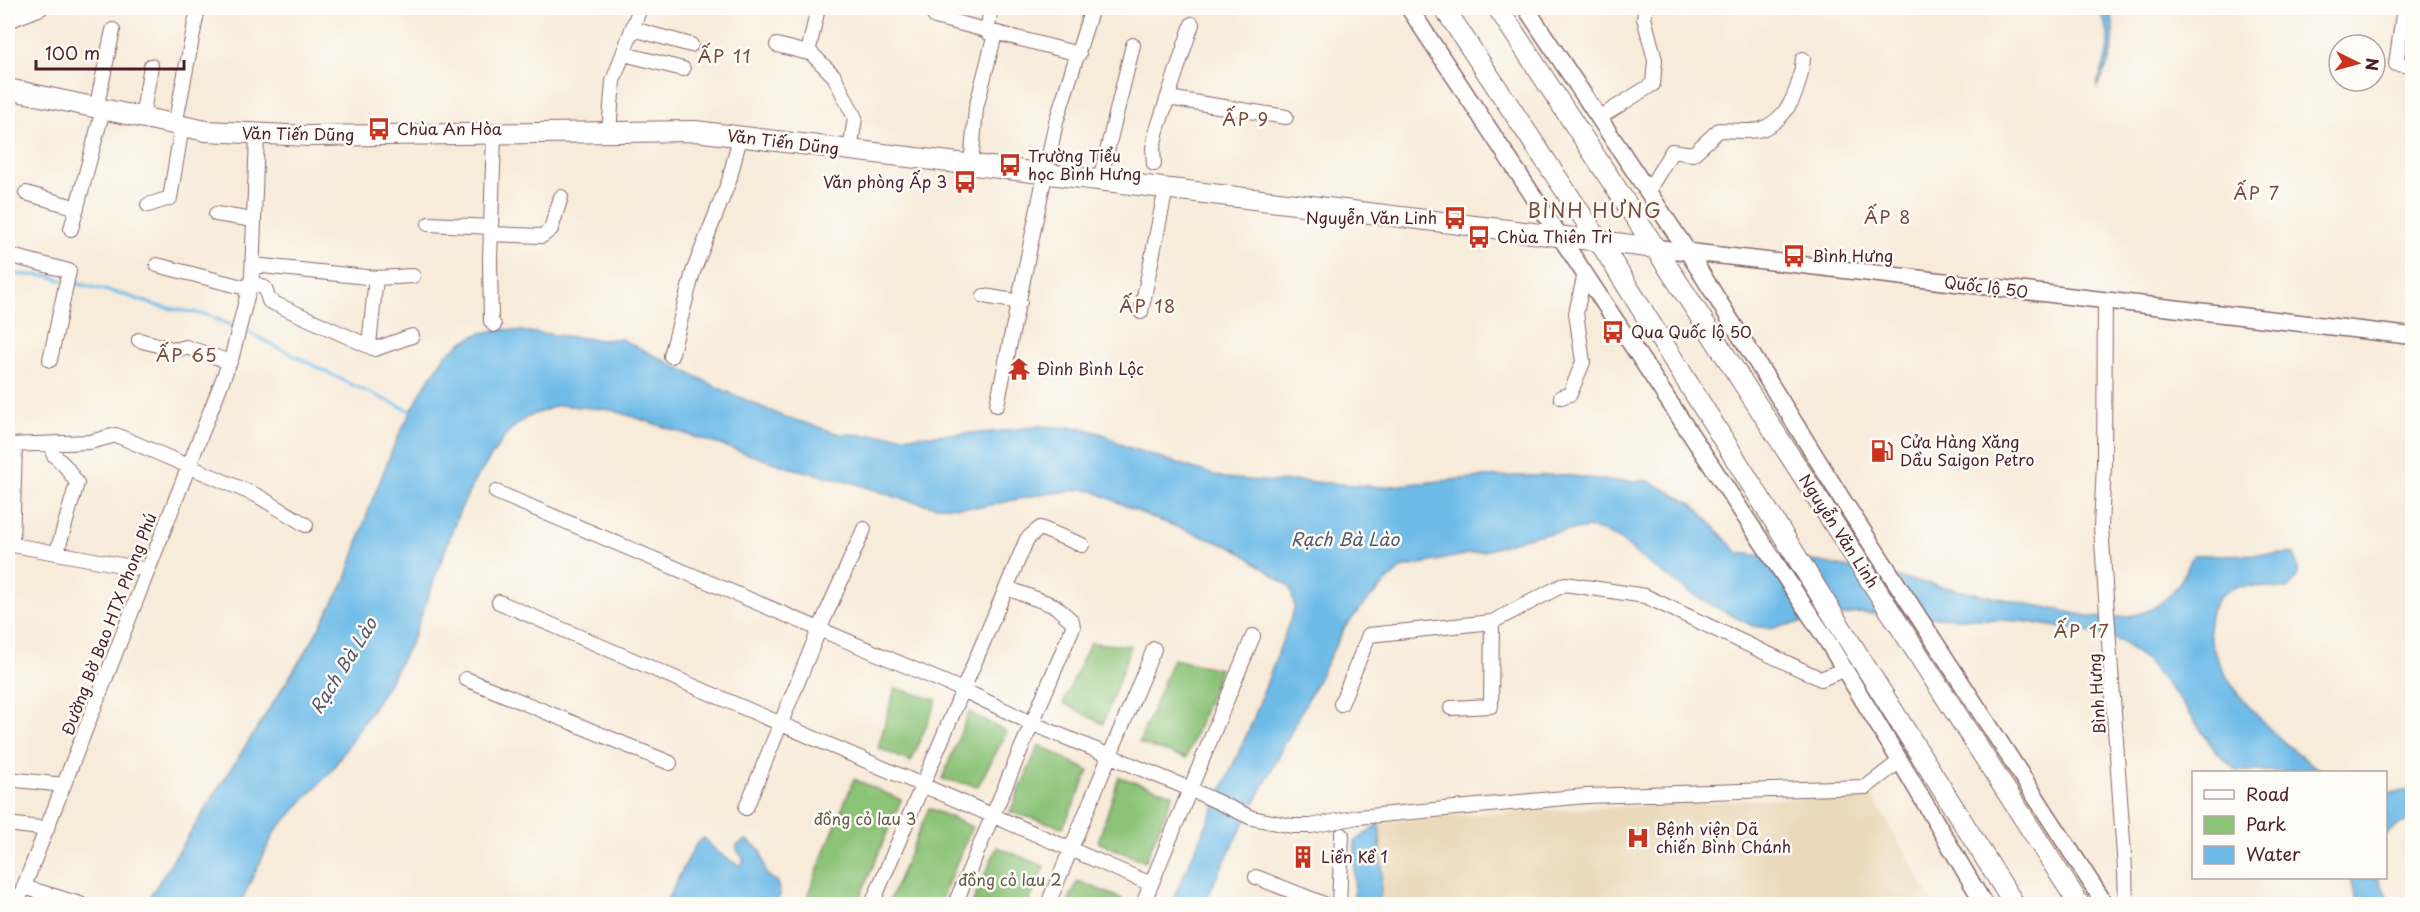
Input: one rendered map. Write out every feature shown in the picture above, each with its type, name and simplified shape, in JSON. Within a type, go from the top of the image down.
[{"type":"highway","points":[[1444,8],[1599,241],[1784,538],[1834,634],[2014,904]]},
{"type":"highway","name":"Nguyễn Văn Linh","points":[[1498,8],[1656,248],[2079,904]]},
{"type":"highway","name":"Văn Tiến Dũng","points":[[8,89],[206,131],[308,136],[695,131],[1559,236]]},
{"type":"highway","name":"Quốc lộ 50","points":[[1559,236],[1656,248]]},
{"type":"main road","points":[[1409,8],[1559,236],[1586,273],[1766,550],[1834,634],[1845,669],[1984,904]]},
{"type":"main road","name":"Nguyễn Văn Linh","points":[[1526,8],[1688,252],[1842,499],[2105,904]]},
{"type":"main road","name":"Quốc lộ 50","points":[[1656,248],[2412,336]]},
{"type":"main road","points":[[1826,511],[1842,499]]},
{"type":"street","points":[[8,21],[41,8]]},
{"type":"street","points":[[148,205],[170,198],[198,8]]},
{"type":"street","points":[[609,132],[613,81],[640,8]]},
{"type":"street","points":[[808,53],[818,8]]},
{"type":"street","points":[[930,8],[935,17],[1079,54]]},
{"type":"street","points":[[972,165],[976,108],[991,33],[991,8]]},
{"type":"street","points":[[997,405],[1056,122],[1092,8]]},
{"type":"street","points":[[1599,118],[1653,84],[1655,60],[1644,18],[1646,8]]},
{"type":"street","points":[[2404,8],[2396,64],[2412,66]]},
{"type":"street","points":[[1154,164],[1157,130],[1192,24]]},
{"type":"street","points":[[633,29],[691,45]]},
{"type":"street","points":[[71,229],[99,109],[113,30]]},
{"type":"street","points":[[777,45],[808,53],[834,75],[855,118],[850,150]]},
{"type":"street","points":[[1100,180],[1133,45]]},
{"type":"street","points":[[624,54],[683,69]]},
{"type":"street","points":[[1648,191],[1672,151],[1693,154],[1719,130],[1761,129],[1786,112],[1800,84],[1803,59]]},
{"type":"street","points":[[142,118],[151,66]]},
{"type":"street","points":[[1168,98],[1286,117]]},
{"type":"street","points":[[250,286],[253,265],[257,134]]},
{"type":"street","points":[[494,134],[490,321],[494,325]]},
{"type":"street","points":[[671,356],[693,272],[729,181],[740,136]]},
{"type":"street","points":[[1141,312],[1166,188]]},
{"type":"street","points":[[26,193],[77,208]]},
{"type":"street","points":[[429,224],[542,237],[551,229],[561,197]]},
{"type":"street","points":[[216,214],[254,220]]},
{"type":"street","points":[[8,255],[69,271],[50,360]]},
{"type":"street","points":[[158,265],[250,286],[262,285],[269,301],[375,349],[412,336]]},
{"type":"street","points":[[253,265],[376,278],[413,276]]},
{"type":"street","points":[[1561,397],[1570,394],[1583,362],[1576,314],[1586,273]]},
{"type":"street","points":[[369,345],[376,278]]},
{"type":"street","name":"Đường Bờ Bao HTX Phong Phú","points":[[17,904],[231,359],[250,286]]},
{"type":"street","points":[[984,296],[1020,302]]},
{"type":"street","name":"Bình Hưng","points":[[2105,300],[2105,431],[2101,527],[2126,870],[2126,904]]},
{"type":"street","points":[[139,340],[176,350],[187,347],[231,359]]},
{"type":"street","points":[[148,570],[10,544],[11,445],[90,442],[116,435],[258,496],[306,525]]},
{"type":"street","points":[[53,454],[66,466],[77,483],[57,552]]},
{"type":"street","points":[[496,492],[963,690],[1031,723],[1190,789],[1252,818],[1277,824],[1311,826],[1358,817],[1586,796],[1866,787],[1900,761]]},
{"type":"street","points":[[872,904],[1027,539],[1040,528],[1082,545]]},
{"type":"street","points":[[746,808],[819,630],[864,529]]},
{"type":"street","points":[[1341,704],[1369,635],[1492,622],[1565,584],[1645,596],[1821,679],[1845,669]]},
{"type":"street","points":[[955,904],[1073,627],[1072,621],[1055,606],[1007,588]]},
{"type":"street","points":[[499,602],[1151,884]]},
{"type":"street","points":[[1451,708],[1491,706],[1492,622]]},
{"type":"street","points":[[1143,904],[1253,636]]},
{"type":"street","points":[[1048,904],[1154,649]]},
{"type":"street","points":[[466,679],[670,763]]},
{"type":"street","points":[[8,778],[64,785]]},
{"type":"street","points":[[8,824],[47,829]]},
{"type":"street","points":[[1339,904],[1341,835]]},
{"type":"street","points":[[1256,877],[1324,904]]},
{"type":"street","points":[[24,887],[80,904]]},
{"type":"shaded area","name":"Bệnh viện Dã chiến Bình Chánh","points":[[1871,794],[1934,904],[1380,904],[1382,868],[1379,823],[1445,816]]},
{"type":"green space","points":[[1090,643],[1131,646],[1103,724],[1063,703]]},
{"type":"green space","points":[[1173,659],[1220,669],[1186,758],[1139,743]]},
{"type":"green space","points":[[895,688],[937,700],[911,762],[878,748]]},
{"type":"green space","points":[[969,712],[1007,732],[978,786],[942,779]]},
{"type":"green space","points":[[1039,745],[1089,771],[1063,827],[1010,812]]},
{"type":"green space","points":[[1119,777],[1173,794],[1145,862],[1098,842]]},
{"type":"green space","name":"đồng cỏ lau 3","points":[[854,779],[901,800],[857,904],[804,904]]},
{"type":"green space","name":"đồng cỏ lau 3","points":[[929,808],[972,827],[939,904],[888,904]]},
{"type":"green space","name":"đồng cỏ lau 2","points":[[997,847],[1045,867],[1028,904],[972,904]]},
{"type":"green space","points":[[1078,881],[1122,899],[1120,904],[1067,904]]},
{"type":"water","points":[[2097,8],[2110,8],[2113,39],[2110,58],[2097,87],[2105,63],[2109,36]]},
{"type":"water","name":"Rạch Bà Lào","points":[[501,329],[601,340],[621,339],[721,389],[782,416],[840,434],[912,436],[996,432],[1038,426],[1083,428],[1105,435],[1124,446],[1224,478],[1274,482],[1300,481],[1380,487],[1482,477],[1563,475],[1614,481],[1649,481],[1694,505],[1738,553],[1820,562],[2093,617],[2128,616],[2155,607],[2177,587],[2193,555],[2294,554],[2298,573],[2288,589],[2249,586],[2230,590],[2223,594],[2213,607],[2209,628],[2214,651],[2226,676],[2244,700],[2286,744],[2322,771],[2237,771],[2217,753],[2182,703],[2149,663],[2122,642],[2109,636],[2022,621],[1857,613],[1769,628],[1753,626],[1700,599],[1642,559],[1621,540],[1603,531],[1588,528],[1532,536],[1488,550],[1401,568],[1367,601],[1345,627],[1216,878],[1205,904],[1171,904],[1252,723],[1295,607],[1290,587],[1236,549],[1148,516],[1093,491],[1083,489],[1037,495],[981,507],[934,506],[902,499],[851,482],[791,468],[612,410],[559,405],[527,417],[508,432],[475,480],[459,512],[413,638],[387,686],[332,770],[275,831],[240,904],[145,904],[308,648],[346,579],[370,506],[396,441],[424,387],[445,356],[461,343],[478,334]]},
{"type":"water","points":[[2412,790],[2412,819],[2396,826],[2387,834],[2387,793]]},
{"type":"water","points":[[1379,823],[1382,868],[1380,904],[1354,904],[1355,842]]},
{"type":"water","points":[[704,838],[720,854],[740,866],[744,859],[737,850],[737,845],[747,840],[761,851],[766,874],[777,882],[780,895],[776,904],[665,904],[696,844]]},
{"type":"water","points":[[2350,879],[2378,879],[2391,904],[2358,904]]},
{"type":"waterway","points":[[8,274],[49,276],[62,280]]},
{"type":"waterway","points":[[71,282],[125,295],[158,306],[207,315],[235,327]]},
{"type":"waterway","points":[[244,330],[348,383],[413,412]]},
{"type":"place","name":"Chùa An Hòa","points":[[379,129]]},
{"type":"place","name":"Trường Tiểu học Bình Hưng","points":[[1010,165]]},
{"type":"place","name":"Văn phòng Ấp 3","points":[[965,182]]},
{"type":"place","name":"Nguyễn Văn Linh","points":[[1455,218]]},
{"type":"place","name":"Chùa Thiên Trì","points":[[1479,237]]},
{"type":"place","name":"Bình Hưng","points":[[1794,256]]},
{"type":"place","name":"Qua Quốc lộ 50","points":[[1613,332]]},
{"type":"place","name":"Đình Bình Lộc","points":[[1019,369]]},
{"type":"place","name":"Cửa Hàng Xăng Dầu Saigon Petro","points":[[1882,451]]},
{"type":"place","name":"Bệnh viện Dã chiến Bình Chánh","points":[[1638,838]]},
{"type":"place","name":"Liền Kề 1","points":[[1303,857]]},
{"type":"district","name":"ẤP 11","points":[[725,57]]},
{"type":"district","name":"ẤP 9","points":[[1246,120]]},
{"type":"district","name":"ẤP 7","points":[[2257,194]]},
{"type":"district","name":"BÌNH HƯNG","points":[[1595,211]]},
{"type":"district","name":"ẤP 8","points":[[1888,218]]},
{"type":"district","name":"ẤP 18","points":[[1148,307]]},
{"type":"district","name":"ẤP 65","points":[[187,356]]},
{"type":"district","name":"ẤP 17","points":[[2082,632]]}]
